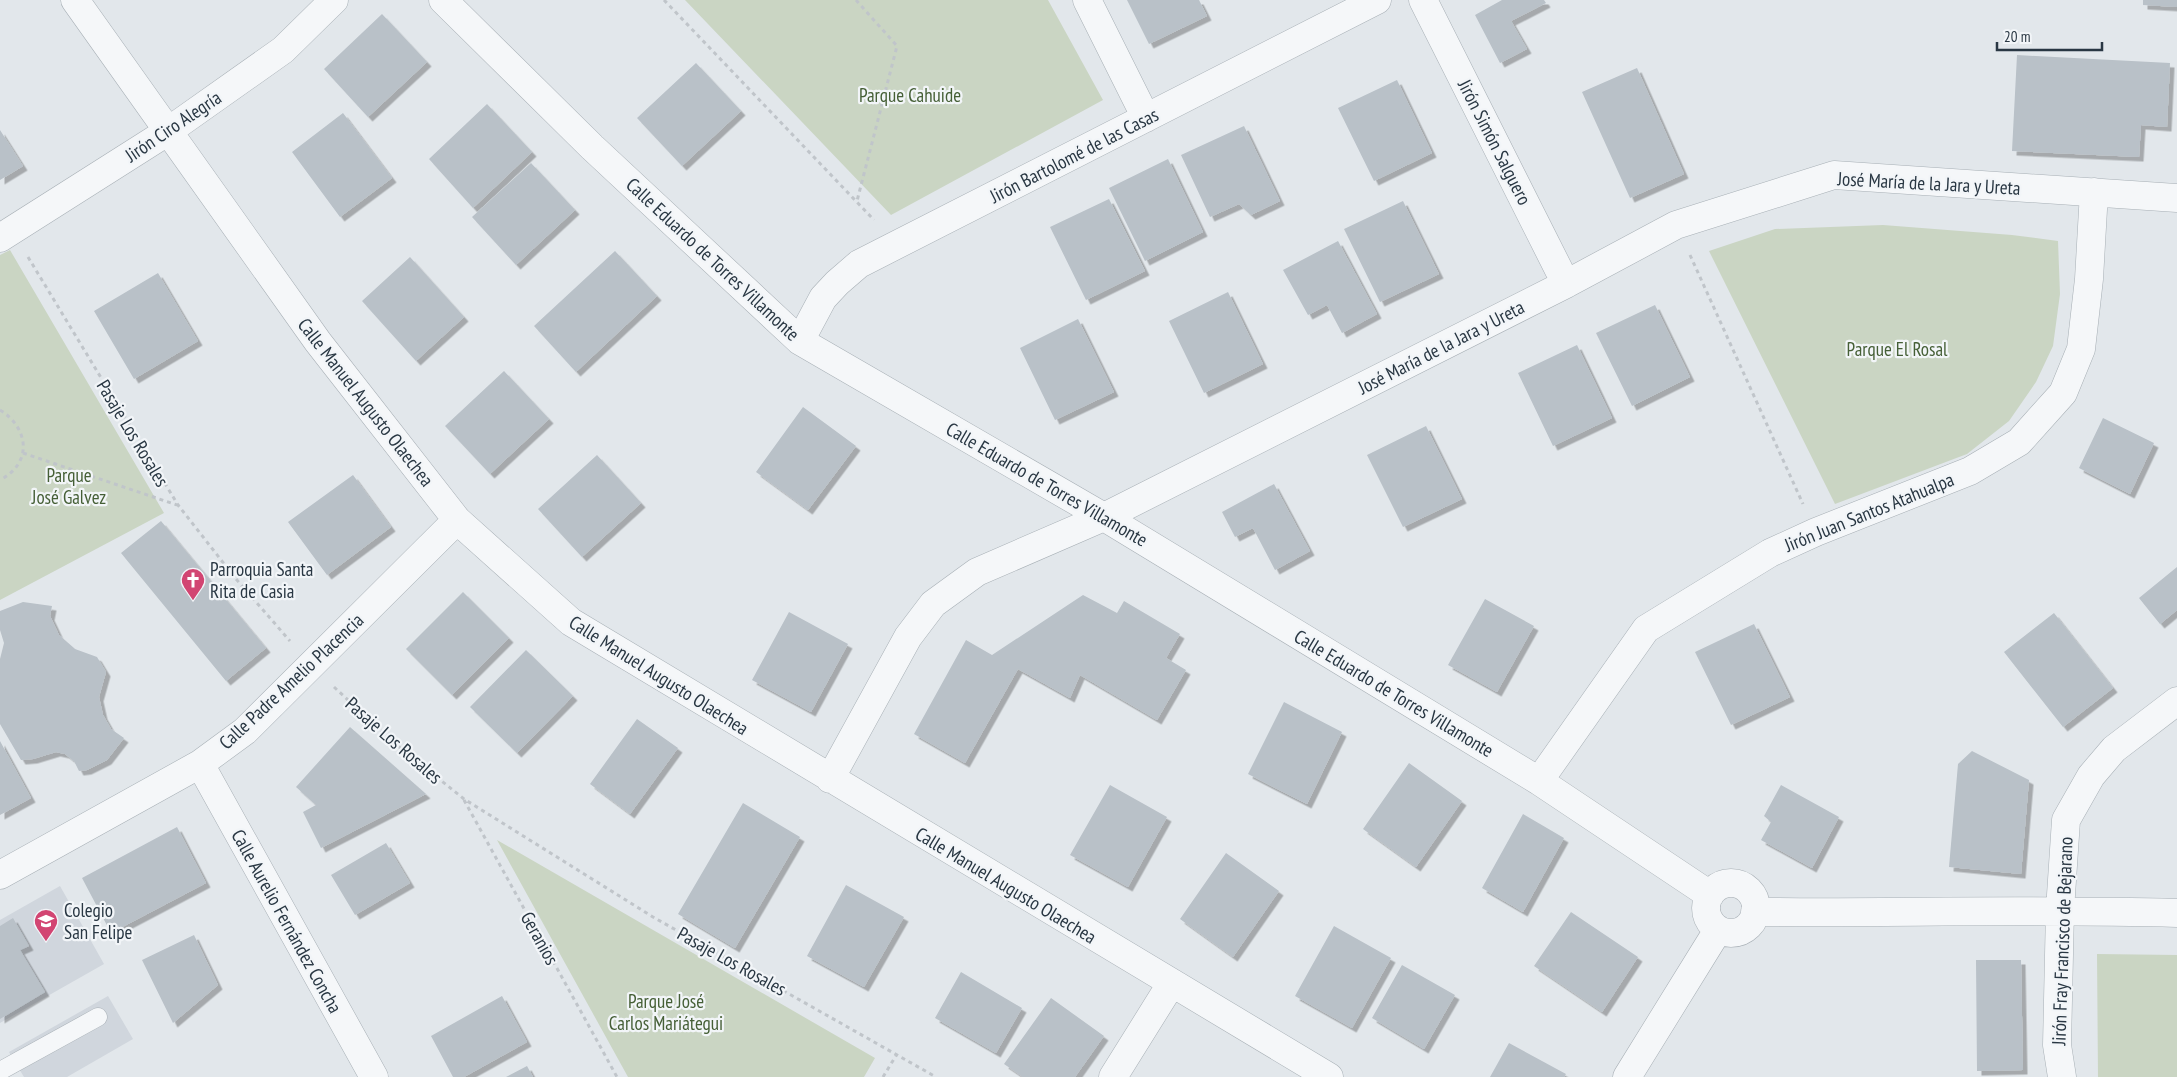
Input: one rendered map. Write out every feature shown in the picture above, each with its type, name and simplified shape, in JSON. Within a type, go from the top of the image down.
[{"type":"street","name":"Calle Manuel Augusto Olaechea","points":[[75,0],[318,342],[457,520],[571,622],[1171,984],[1329,1077]]},
{"type":"street","name":"Jirón Ciro Alegría","points":[[6,234],[167,132],[283,50],[334,0]]},
{"type":"street","name":"Calle Eduardo de Torres Villamonte","points":[[442,0],[592,148],[800,341],[1104,516],[1539,781],[1710,894]]},
{"type":"street","points":[[1087,0],[1146,118]]},
{"type":"street","name":"Jirón Bartolomé de las Casas","points":[[800,341],[823,298],[859,264],[1377,0]]},
{"type":"street","name":"Jirón Simón Salguero","points":[[1423,0],[1566,284]]},
{"type":"street","name":"José María de la Jara y Ureta","points":[[830,779],[908,636],[934,604],[977,572],[1104,516],[1566,284],[1676,225],[1834,175],[2177,198]]},
{"type":"street","name":"Jirón Juan Santos Atahualpa","points":[[1539,781],[1646,629],[1770,553],[1816,532],[1970,471],[2019,442],[2063,393],[2081,349],[2089,279],[2094,192]]},
{"type":"street","name":"Calle Padre Amelio Placencia","points":[[0,875],[200,764],[244,731],[457,520]]},
{"type":"street","name":"Jirón Fray Francisco de Bejarano","points":[[2062,1077],[2057,1045],[2060,910],[2066,820],[2090,776],[2114,748],[2177,701]]},
{"type":"street","name":"Calle Aurelio Fernández Concha","points":[[200,764],[374,1077]]},
{"type":"street","points":[[1736,884],[1749,891],[1756,904],[1755,912],[1748,926],[1741,930],[1726,933],[1718,930],[1708,918],[1706,902],[1710,894],[1721,885],[1736,884]]},
{"type":"street","points":[[1755,912],[1889,913],[2060,910],[2177,913]]},
{"type":"street","points":[[1627,1077],[1718,930]]},
{"type":"street","points":[[1113,1077],[1171,984]]},
{"type":"lane","points":[[0,1071],[98,1016]]},
{"type":"path","points":[[664,0],[899,245]]},
{"type":"path","points":[[856,0],[897,46],[857,202]]},
{"type":"path","points":[[1676,225],[1816,532]]},
{"type":"path","name":"Pasaje Los Rosales","points":[[6,234],[178,505],[236,579],[310,666],[393,742],[464,799],[653,917],[936,1077]]},
{"type":"path","points":[[0,410],[11,417],[19,427],[23,440],[19,464],[11,474],[0,480]]},
{"type":"path","points":[[22,453],[178,505]]},
{"type":"path","name":"Geranios","points":[[464,799],[617,1077]]},
{"type":"path","points":[[884,1077],[898,1054]]},
{"type":"shaded area","name":"Colegio San Felipe","points":[[60,886],[104,964],[0,1023],[0,920]]},
{"type":"shaded area","points":[[108,996],[133,1039],[67,1077],[24,1077],[9,1052]]},
{"type":"green space","name":"Parque Cahuide","points":[[685,0],[1048,0],[1103,100],[891,215]]},
{"type":"green space","name":"Parque El Rosal","points":[[1883,225],[2012,235],[2058,241],[2060,294],[2053,346],[2036,382],[2009,421],[1967,454],[1835,504],[1709,251],[1775,229]]},
{"type":"green space","name":"Parque José Galvez","points":[[10,250],[164,513],[0,600],[0,255]]},
{"type":"green space","name":"Parque José Carlos Mariátegui","points":[[497,840],[875,1058],[864,1077],[628,1077]]},
{"type":"green space","points":[[2097,954],[2177,955],[2177,1077],[2098,1077]]},
{"type":"building","points":[[1127,0],[1199,0],[1207,16],[1149,44]]},
{"type":"building","points":[[1502,0],[1544,0],[1546,3],[1511,21],[1527,49],[1500,63],[1475,15]]},
{"type":"building","points":[[2143,0],[2177,0],[2177,7],[2143,5]]},
{"type":"building","points":[[382,14],[427,62],[368,117],[324,69]]},
{"type":"building","points":[[2017,55],[2170,63],[2167,127],[2141,125],[2139,157],[2012,151]]},
{"type":"building","points":[[696,63],[741,111],[682,166],[637,118]]},
{"type":"building","points":[[1637,68],[1684,174],[1630,198],[1582,92]]},
{"type":"building","points":[[1397,80],[1432,153],[1374,181],[1338,108]]},
{"type":"building","points":[[487,104],[532,152],[473,208],[429,159]]},
{"type":"building","points":[[343,113],[392,178],[340,217],[292,152]]},
{"type":"building","points":[[1244,126],[1280,201],[1251,215],[1239,204],[1210,217],[1181,155]]},
{"type":"building","points":[[0,130],[23,166],[0,180]]},
{"type":"building","points":[[1168,159],[1203,232],[1145,261],[1109,188]]},
{"type":"building","points":[[531,163],[575,210],[516,265],[472,217]]},
{"type":"building","points":[[1109,199],[1145,271],[1086,300],[1050,227]]},
{"type":"building","points":[[1403,201],[1439,274],[1380,302],[1344,229]]},
{"type":"building","points":[[1338,241],[1377,314],[1342,333],[1327,305],[1308,315],[1283,270]]},
{"type":"building","points":[[615,251],[657,296],[576,372],[534,326]]},
{"type":"building","points":[[410,257],[464,317],[416,361],[362,301]]},
{"type":"building","points":[[158,273],[198,341],[134,379],[94,311]]},
{"type":"building","points":[[1228,292],[1263,364],[1204,393],[1169,321]]},
{"type":"building","points":[[1655,305],[1690,377],[1632,406],[1596,333]]},
{"type":"building","points":[[1078,319],[1114,392],[1055,420],[1020,348]]},
{"type":"building","points":[[1577,345],[1612,418],[1553,446],[1518,373]]},
{"type":"building","points":[[504,371],[549,419],[490,474],[445,426]]},
{"type":"building","points":[[803,407],[856,446],[808,510],[756,472]]},
{"type":"building","points":[[2103,418],[2154,443],[2130,494],[2079,468]]},
{"type":"building","points":[[1426,426],[1462,499],[1403,527],[1367,455]]},
{"type":"building","points":[[597,455],[641,503],[582,557],[538,509]]},
{"type":"building","points":[[353,475],[391,527],[327,575],[288,522]]},
{"type":"building","points":[[1274,484],[1310,551],[1275,570],[1253,528],[1235,537],[1222,512]]},
{"type":"building","name":"Parroquia Santa Rita de Casia","points":[[161,521],[266,648],[226,681],[121,553]]},
{"type":"building","points":[[2177,567],[2177,610],[2160,624],[2139,598]]},
{"type":"building","points":[[463,592],[509,638],[452,695],[406,649]]},
{"type":"building","points":[[1083,595],[1117,613],[1124,601],[1180,634],[1166,658],[1186,670],[1157,720],[1080,675],[1070,698],[1018,669],[965,763],[914,734],[966,640],[992,655]]},
{"type":"building","points":[[1485,599],[1534,626],[1497,692],[1448,665]]},
{"type":"building","points":[[23,602],[52,606],[50,616],[59,635],[75,649],[97,657],[106,672],[99,697],[103,715],[111,729],[124,738],[107,760],[87,770],[79,771],[74,761],[65,754],[56,752],[33,759],[21,760],[0,724],[0,659],[4,643],[0,630],[0,611]]},
{"type":"building","points":[[789,612],[848,644],[811,712],[752,680]]},
{"type":"building","points":[[2054,613],[2113,688],[2063,727],[2004,652]]},
{"type":"building","points":[[1754,624],[1790,697],[1731,725],[1695,652]]},
{"type":"building","points":[[526,650],[573,696],[517,753],[470,707]]},
{"type":"building","points":[[1284,702],[1342,732],[1307,804],[1248,774]]},
{"type":"building","points":[[637,719],[678,748],[630,814],[590,784]]},
{"type":"building","points":[[350,727],[426,794],[321,848],[303,812],[316,805],[296,787]]},
{"type":"building","points":[[0,741],[31,798],[0,815]]},
{"type":"building","points":[[1972,751],[2029,780],[2021,874],[1949,867],[1958,764]]},
{"type":"building","points":[[1409,763],[1462,801],[1416,867],[1363,829]]},
{"type":"building","points":[[1110,785],[1167,817],[1128,887],[1070,855]]},
{"type":"building","points":[[1781,785],[1839,817],[1812,868],[1761,840],[1771,822],[1764,816]]},
{"type":"building","points":[[743,803],[800,837],[735,948],[678,914]]},
{"type":"building","points":[[1523,814],[1564,838],[1523,912],[1482,888]]},
{"type":"building","points":[[177,827],[206,883],[111,933],[82,878]]},
{"type":"building","points":[[386,843],[410,883],[355,915],[331,875]]},
{"type":"building","points":[[1226,853],[1279,891],[1233,957],[1180,919]]},
{"type":"building","points":[[846,885],[904,917],[864,987],[807,956]]},
{"type":"building","points":[[1571,912],[1638,957],[1602,1012],[1534,966]]},
{"type":"building","points":[[13,918],[29,946],[20,950],[45,992],[0,1019],[0,926]]},
{"type":"building","points":[[1334,926],[1391,958],[1352,1028],[1295,996]]},
{"type":"building","points":[[194,935],[218,985],[173,1023],[142,960]]},
{"type":"building","points":[[1976,960],[2021,960],[2023,1070],[1977,1071]]},
{"type":"building","points":[[1402,965],[1455,995],[1424,1049],[1372,1018]]},
{"type":"building","points":[[961,972],[1022,1008],[996,1053],[935,1018]]},
{"type":"building","points":[[502,996],[527,1042],[464,1077],[453,1077],[431,1036]]},
{"type":"building","points":[[1051,998],[1104,1036],[1075,1077],[1023,1077],[1004,1064]]},
{"type":"building","points":[[1509,1043],[1566,1074],[1564,1077],[1490,1077]]},
{"type":"building","points":[[527,1066],[533,1077],[506,1077]]},
{"type":"place","name":"Parroquia Santa Rita de Casia","points":[[193,601]]},
{"type":"place","name":"Colegio San Felipe","points":[[46,942]]}]
